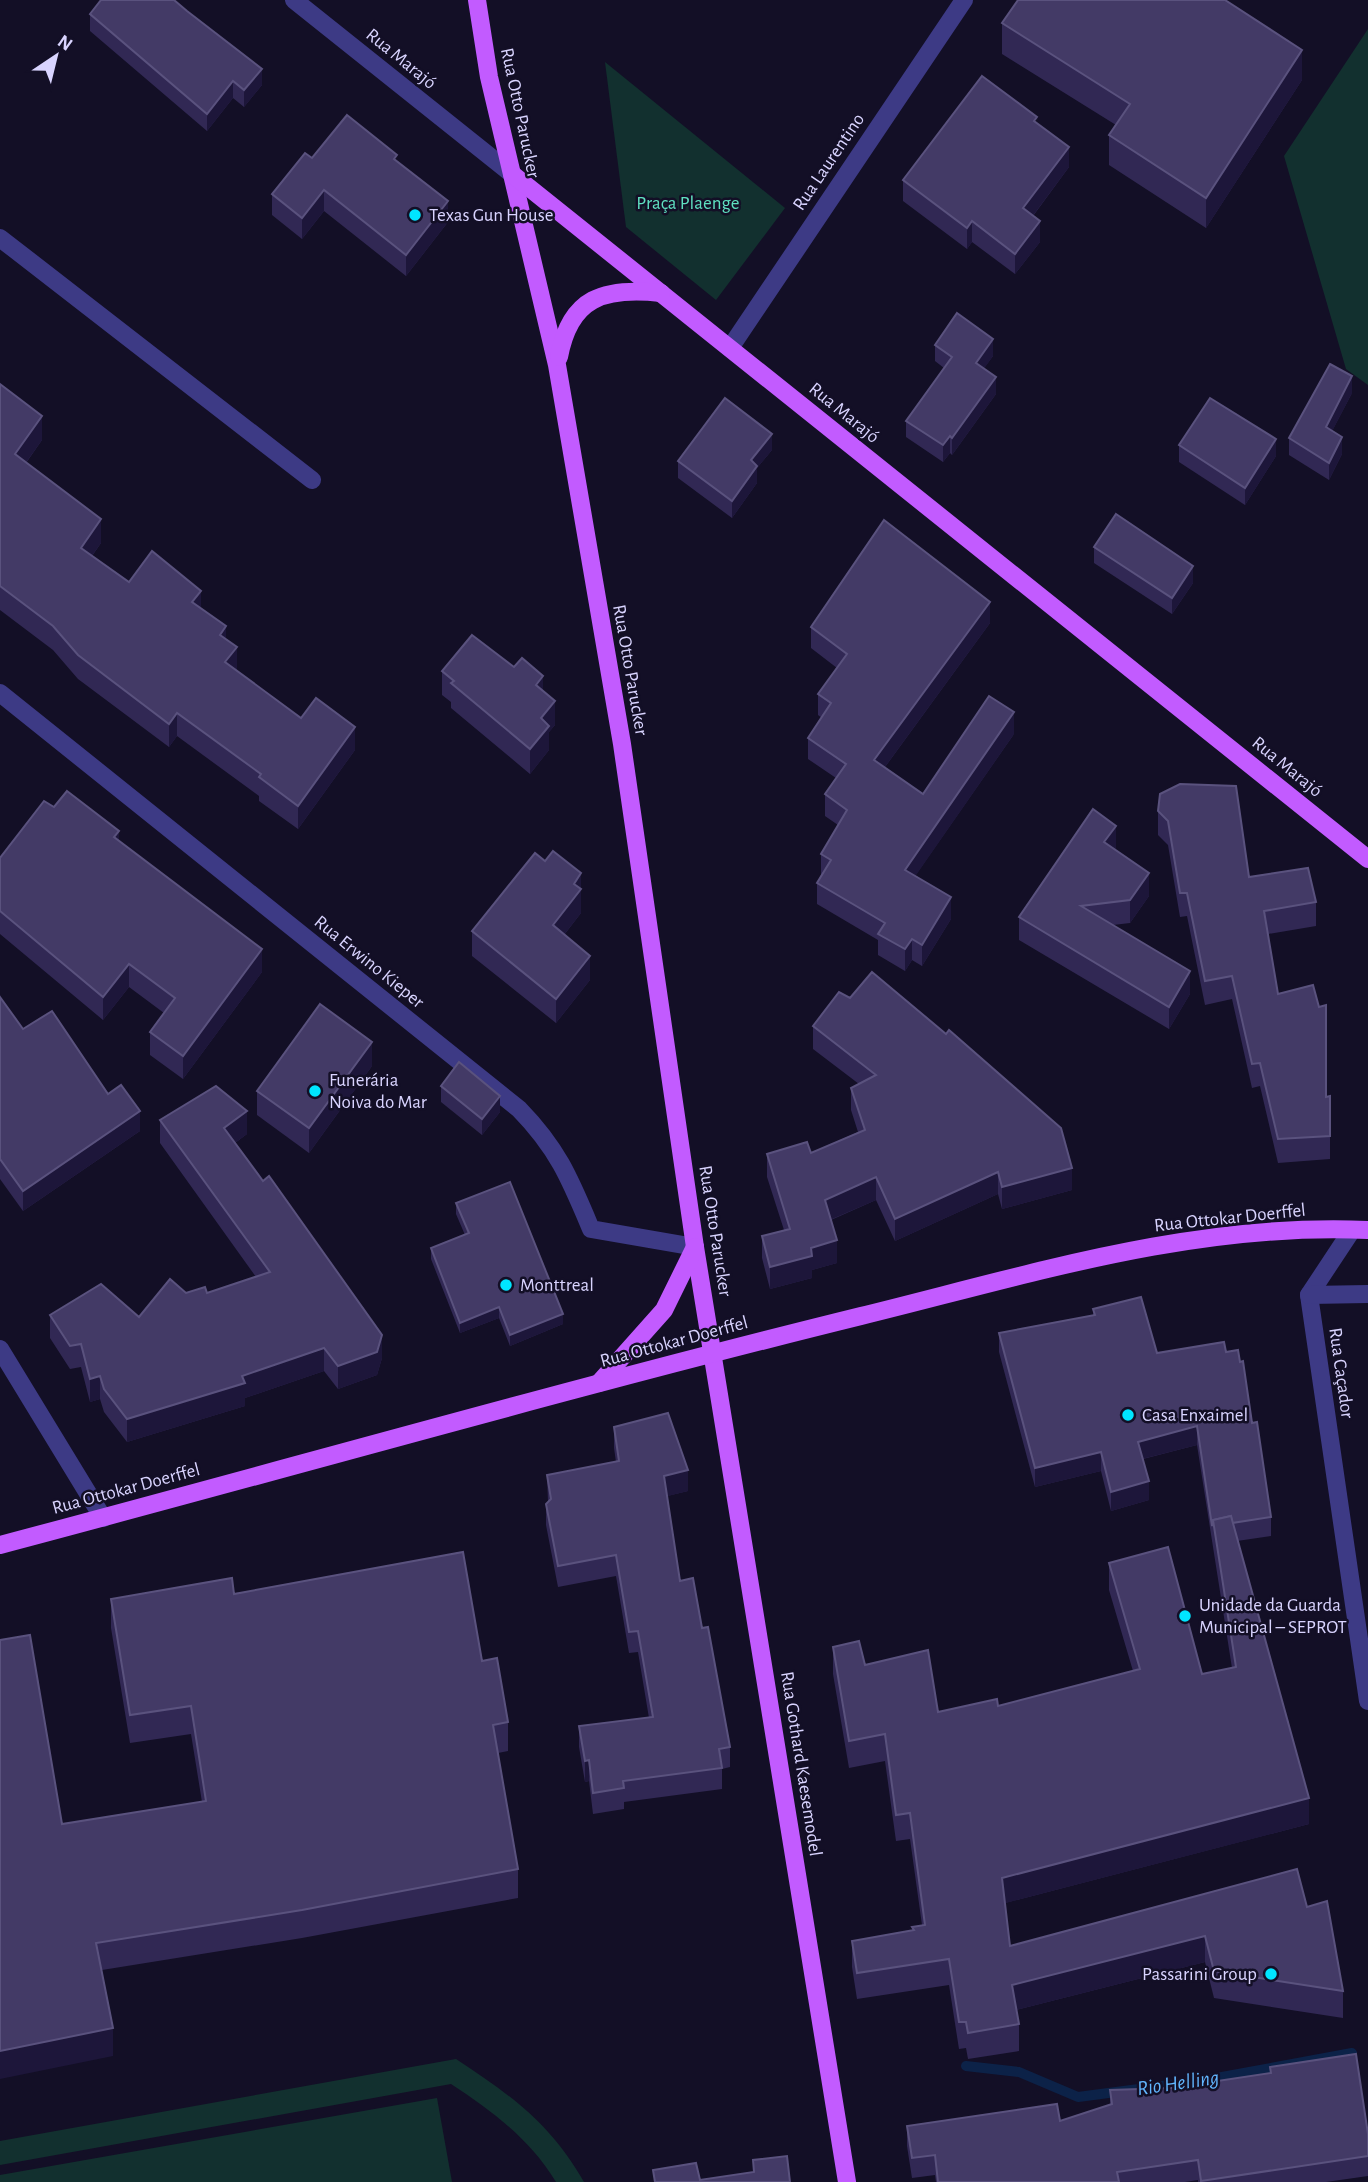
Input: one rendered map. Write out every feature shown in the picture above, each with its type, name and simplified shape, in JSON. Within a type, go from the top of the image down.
[{"type":"main road","name":"Rua Otto Parucker","points":[[477,0],[489,77],[557,365],[622,744],[695,1247],[713,1352]]},
{"type":"main road","name":"Rua Marajó","points":[[512,174],[1368,859]]},
{"type":"main road","points":[[557,365],[563,334],[586,302],[604,294],[636,290],[661,293]]},
{"type":"main road","name":"Rua Ottokar Doerffel","points":[[0,1545],[476,1414],[1076,1262],[1166,1243],[1287,1231],[1360,1230]]},
{"type":"main road","points":[[599,1384],[664,1310],[695,1247]]},
{"type":"main road","name":"Rua Gothard Kaesemodel","points":[[713,1352],[847,2182]]},
{"type":"street","name":"Rua Marajó","points":[[294,0],[512,174]]},
{"type":"street","name":"Rua Laurentino","points":[[730,348],[964,0]]},
{"type":"street","points":[[0,238],[312,480]]},
{"type":"street","name":"Rua Erwino Kieper","points":[[0,693],[519,1109],[541,1132],[563,1162],[591,1229],[695,1247]]},
{"type":"street","points":[[1309,1295],[1360,1230]]},
{"type":"street","points":[[1309,1295],[1368,1294]]},
{"type":"street","name":"Rua Caçador","points":[[1309,1295],[1368,1701]]},
{"type":"street","points":[[0,1349],[103,1518]]},
{"type":"green space","points":[[1368,29],[1368,385],[1346,369],[1284,156]]},
{"type":"green space","name":"Praça Plaenge","points":[[605,62],[785,208],[716,300],[626,227]]},
{"type":"green space","points":[[456,2059],[528,2112],[558,2143],[584,2182],[556,2182],[522,2139],[451,2084],[0,2165],[0,2141]]},
{"type":"green space","points":[[437,2098],[452,2182],[0,2182],[0,2175]]},
{"type":"building","points":[[101,0],[174,0],[262,69],[244,90],[233,81],[207,114],[90,14]]},
{"type":"building","points":[[1018,0],[1225,0],[1302,50],[1206,198],[1109,135],[1130,104],[1002,23]]},
{"type":"building","points":[[982,76],[1037,117],[1034,121],[1069,147],[1023,208],[1040,221],[1015,254],[972,221],[967,228],[903,180]]},
{"type":"building","points":[[347,115],[397,155],[394,159],[448,201],[406,255],[324,190],[302,218],[272,194],[305,153],[312,158]]},
{"type":"building","points":[[957,313],[993,339],[976,363],[996,377],[952,438],[950,436],[943,445],[906,421],[952,357],[935,345]]},
{"type":"building","points":[[1330,364],[1352,376],[1326,427],[1342,437],[1329,463],[1289,438]]},
{"type":"building","points":[[0,384],[42,416],[15,454],[101,519],[81,548],[129,582],[152,551],[201,591],[192,602],[226,626],[220,635],[237,647],[225,662],[301,718],[316,698],[355,727],[298,806],[259,777],[261,774],[177,713],[169,724],[78,655],[53,626],[0,586]]},
{"type":"building","points":[[725,398],[772,434],[751,460],[757,466],[732,501],[678,461]]},
{"type":"building","points":[[1210,398],[1276,439],[1245,488],[1179,445]]},
{"type":"building","points":[[1116,514],[1193,566],[1172,598],[1094,547]]},
{"type":"building","points":[[884,520],[990,602],[874,760],[923,794],[989,696],[1014,712],[905,870],[951,897],[922,945],[912,939],[905,949],[878,934],[885,923],[817,883],[831,860],[821,854],[847,810],[825,794],[846,764],[808,738],[831,703],[818,694],[847,654],[811,627]]},
{"type":"building","points":[[472,635],[514,667],[522,658],[543,676],[536,685],[555,701],[541,718],[549,726],[530,749],[451,683],[454,681],[442,671]]},
{"type":"building","points":[[1180,784],[1236,786],[1249,877],[1308,868],[1316,902],[1264,911],[1278,994],[1313,985],[1319,1007],[1326,1005],[1326,1097],[1330,1096],[1330,1136],[1278,1139],[1260,1063],[1252,1064],[1232,976],[1205,981],[1187,893],[1180,893],[1168,821],[1158,811],[1160,794]]},
{"type":"building","points":[[67,791],[119,831],[114,837],[262,949],[183,1056],[150,1032],[175,998],[129,964],[103,997],[0,911],[0,858],[44,801],[54,807]]},
{"type":"building","points":[[1093,809],[1116,826],[1104,842],[1149,873],[1130,900],[1081,906],[1190,971],[1169,1007],[1019,917]]},
{"type":"building","points":[[553,851],[581,873],[574,884],[581,889],[553,925],[590,956],[556,999],[472,931],[535,853],[545,861]]},
{"type":"building","points":[[872,972],[946,1034],[949,1030],[1061,1128],[1072,1168],[1002,1187],[998,1172],[895,1219],[876,1177],[825,1200],[837,1240],[811,1248],[812,1256],[770,1267],[762,1236],[790,1229],[767,1154],[807,1142],[811,1153],[865,1130],[851,1088],[876,1075],[813,1026],[839,992],[850,998]]},
{"type":"building","points":[[0,997],[23,1029],[52,1011],[108,1094],[121,1085],[140,1111],[23,1191],[0,1159]]},
{"type":"building","name":"Funerária Noiva do Mar","points":[[320,1004],[372,1042],[309,1128],[257,1091]]},
{"type":"building","points":[[459,1062],[500,1096],[482,1119],[441,1086]]},
{"type":"building","points":[[216,1086],[247,1111],[224,1128],[263,1181],[269,1176],[382,1335],[377,1352],[338,1366],[324,1348],[242,1376],[245,1383],[127,1419],[104,1389],[100,1376],[90,1379],[81,1344],[70,1346],[50,1315],[101,1284],[139,1317],[170,1279],[186,1293],[205,1287],[207,1293],[270,1272],[160,1120]]},
{"type":"building","points":[[510,1182],[563,1314],[510,1335],[499,1307],[460,1323],[431,1248],[469,1233],[456,1203]]},
{"type":"building","points":[[1141,1297],[1157,1353],[1224,1342],[1226,1352],[1238,1350],[1240,1362],[1243,1361],[1252,1423],[1257,1422],[1271,1517],[1232,1523],[1231,1516],[1213,1520],[1212,1526],[1197,1426],[1138,1442],[1149,1481],[1111,1492],[1101,1452],[1035,1468],[999,1333],[1095,1315],[1093,1309]]},
{"type":"building","points":[[668,1413],[688,1470],[664,1476],[680,1581],[693,1578],[702,1628],[708,1627],[730,1747],[719,1749],[722,1768],[623,1781],[624,1788],[593,1793],[589,1760],[585,1761],[579,1726],[653,1717],[638,1631],[629,1632],[616,1555],[558,1566],[546,1504],[551,1499],[547,1475],[619,1461],[614,1427]]},
{"type":"building","points":[[1231,1516],[1309,1798],[1002,1878],[1010,1946],[1297,1869],[1307,1907],[1327,1901],[1343,1991],[1214,1971],[1205,1936],[1012,1985],[1019,2024],[968,2033],[966,2022],[959,2022],[949,1959],[857,1973],[852,1941],[914,1930],[912,1927],[925,1925],[910,1813],[896,1815],[885,1734],[849,1741],[833,1647],[859,1641],[865,1665],[928,1650],[938,1712],[997,1699],[998,1706],[1140,1669],[1109,1563],[1168,1547],[1202,1674],[1236,1667],[1213,1520]]},
{"type":"building","points":[[463,1552],[482,1661],[497,1658],[508,1722],[493,1725],[518,1869],[302,1910],[96,1943],[113,2028],[0,2051],[0,1640],[30,1635],[62,1824],[206,1801],[191,1706],[130,1715],[111,1599],[232,1578],[234,1594]]},
{"type":"building","points":[[1356,2054],[1368,2134],[1368,2156],[1201,2181],[1198,2160],[1117,2172],[1119,2182],[938,2182],[935,2155],[912,2158],[907,2126],[1057,2104],[1060,2121],[1112,2104],[1110,2090],[1171,2088],[1271,2073],[1270,2067]]},
{"type":"building","points":[[787,2156],[790,2182],[655,2182],[653,2170],[696,2163],[700,2180],[754,2172],[753,2160]]},
{"type":"waterway","name":"Rio Helling","points":[[966,2066],[1019,2072],[1078,2097],[1200,2081],[1352,2053]]},
{"type":"place","name":"Texas Gun House","points":[[415,215]]},
{"type":"place","name":"Funerária Noiva do Mar","points":[[315,1091]]},
{"type":"place","name":"Monttreal","points":[[506,1285]]},
{"type":"place","name":"Casa Enxaimel","points":[[1128,1415]]},
{"type":"place","name":"Unidade da Guarda Municipal – SEPROT","points":[[1185,1616]]},
{"type":"place","name":"Passarini Group","points":[[1271,1974]]}]
